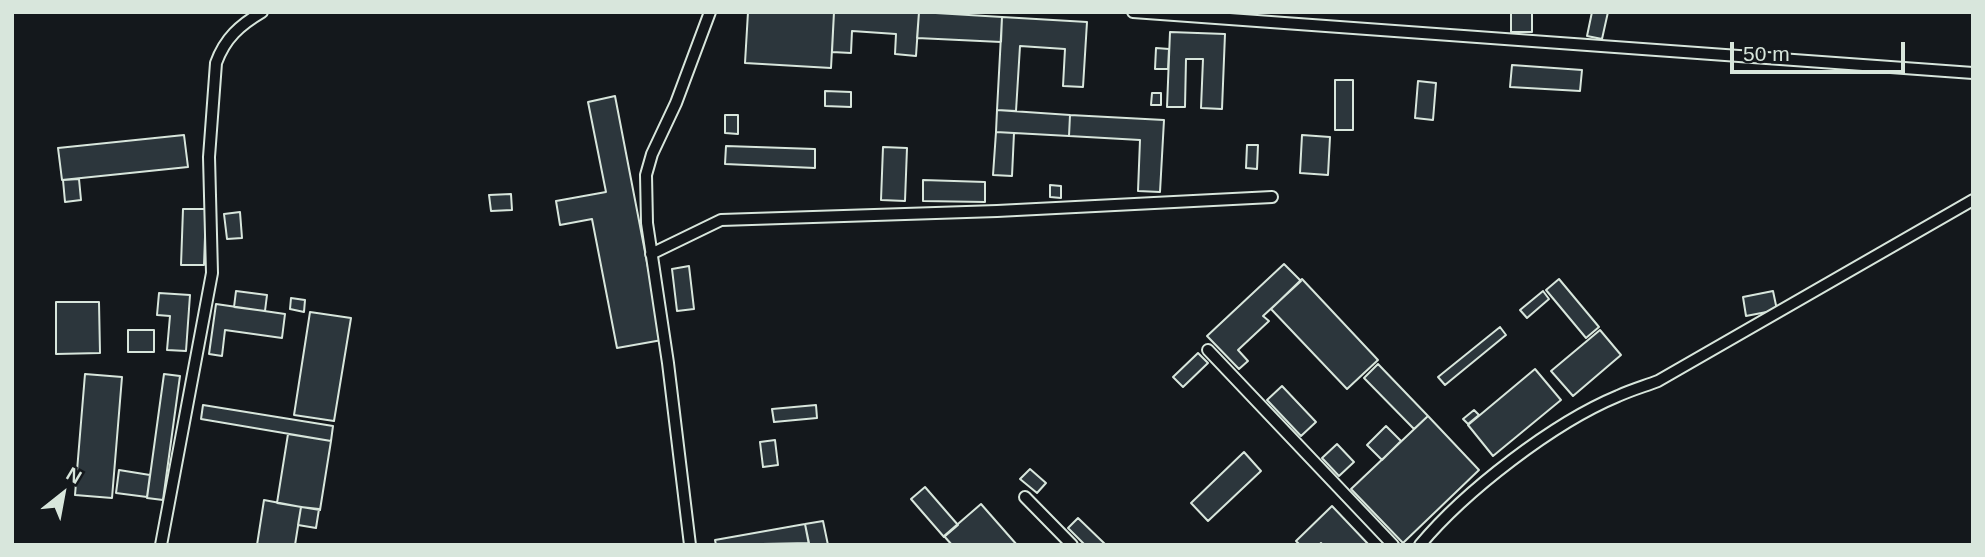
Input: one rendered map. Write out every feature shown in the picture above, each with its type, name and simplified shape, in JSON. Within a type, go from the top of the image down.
[{"type":"lane","points":[[161,545],[212,273],[209,157],[216,63],[231,35],[243,23],[262,12]]},
{"type":"lane","points":[[690,545],[668,363],[646,223],[646,176],[652,154],[681,92],[710,12]]},
{"type":"lane","points":[[1133,12],[1973,73]]},
{"type":"lane","points":[[651,254],[721,220],[998,211],[1272,197]]},
{"type":"lane","points":[[1420,545],[1480,486],[1522,453],[1575,419],[1616,396],[1658,381],[1973,200]]},
{"type":"lane","points":[[1208,350],[1393,545]]},
{"type":"lane","points":[[1025,497],[1072,545]]},
{"type":"building","points":[[748,12],[834,12],[831,68],[745,63]]},
{"type":"building","points":[[834,12],[919,12],[916,56],[895,54],[896,34],[852,31],[851,53],[832,52]]},
{"type":"building","points":[[919,12],[1002,17],[1001,42],[917,38]]},
{"type":"building","points":[[1511,12],[1532,12],[1532,32],[1511,32]]},
{"type":"building","points":[[1592,12],[1608,12],[1602,39],[1587,36]]},
{"type":"building","points":[[1002,17],[1087,22],[1083,87],[1063,86],[1065,49],[1020,46],[1016,111],[997,110]]},
{"type":"building","points":[[1170,32],[1225,34],[1222,109],[1201,108],[1203,59],[1186,59],[1185,107],[1167,107]]},
{"type":"building","points":[[1156,48],[1169,49],[1168,69],[1155,69]]},
{"type":"building","points":[[1512,65],[1582,70],[1580,91],[1510,87]]},
{"type":"building","points":[[1335,80],[1353,80],[1353,130],[1335,130]]},
{"type":"building","points":[[1418,81],[1436,83],[1433,120],[1415,118]]},
{"type":"building","points":[[825,91],[851,92],[851,107],[825,106]]},
{"type":"building","points":[[1152,93],[1161,93],[1161,105],[1151,105]]},
{"type":"building","points":[[615,96],[662,340],[617,348],[592,219],[560,225],[556,201],[606,192],[588,102]]},
{"type":"building","points":[[997,110],[1070,115],[1069,136],[996,132]]},
{"type":"building","points":[[725,115],[738,115],[738,134],[725,133]]},
{"type":"building","points":[[1070,115],[1164,120],[1160,192],[1138,191],[1140,140],[1069,136]]},
{"type":"building","points":[[996,132],[1014,133],[1012,176],[993,175]]},
{"type":"building","points":[[184,135],[188,167],[62,180],[58,148]]},
{"type":"building","points":[[1302,135],[1330,137],[1328,175],[1300,173]]},
{"type":"building","points":[[1247,145],[1258,145],[1257,169],[1246,168]]},
{"type":"building","points":[[726,146],[815,149],[815,168],[725,164]]},
{"type":"building","points":[[883,147],[907,148],[905,201],[881,200]]},
{"type":"building","points":[[79,179],[81,200],[65,202],[63,180]]},
{"type":"building","points":[[923,180],[985,182],[985,202],[923,201]]},
{"type":"building","points":[[1050,185],[1061,186],[1061,198],[1050,197]]},
{"type":"building","points":[[511,194],[512,210],[491,211],[489,195]]},
{"type":"building","points":[[183,209],[206,209],[204,265],[181,265]]},
{"type":"building","points":[[240,212],[242,238],[227,239],[224,214]]},
{"type":"building","points":[[1284,264],[1301,281],[1263,316],[1269,321],[1238,350],[1248,361],[1239,369],[1207,336]]},
{"type":"building","points":[[689,266],[694,309],[677,311],[672,269]]},
{"type":"building","points":[[1302,279],[1378,360],[1347,389],[1271,309]]},
{"type":"building","points":[[1559,279],[1599,327],[1586,338],[1546,290]]},
{"type":"building","points":[[236,291],[267,295],[265,311],[234,307]]},
{"type":"building","points":[[1543,291],[1549,299],[1527,318],[1520,310]]},
{"type":"building","points":[[1773,291],[1777,310],[1746,316],[1743,297]]},
{"type":"building","points":[[159,293],[190,295],[186,351],[167,350],[170,316],[157,315]]},
{"type":"building","points":[[291,298],[305,300],[304,312],[290,309]]},
{"type":"building","points":[[56,302],[99,302],[100,353],[56,354]]},
{"type":"building","points":[[216,304],[285,314],[282,338],[225,330],[222,356],[209,354]]},
{"type":"building","points":[[310,312],[351,318],[334,421],[294,415]]},
{"type":"building","points":[[1500,327],[1506,335],[1445,385],[1438,377]]},
{"type":"building","points":[[128,330],[154,330],[154,352],[128,352]]},
{"type":"building","points":[[1600,330],[1621,355],[1573,396],[1551,371]]},
{"type":"building","points":[[1198,353],[1208,363],[1183,387],[1173,377]]},
{"type":"building","points":[[1378,364],[1428,416],[1414,429],[1364,378]]},
{"type":"building","points":[[1535,369],[1561,400],[1493,456],[1468,425]]},
{"type":"building","points":[[85,374],[122,377],[112,498],[75,495]]},
{"type":"building","points":[[164,374],[180,376],[163,500],[147,498]]},
{"type":"building","points":[[1282,386],[1316,422],[1301,436],[1267,400]]},
{"type":"building","points":[[203,405],[333,426],[331,441],[201,419]]},
{"type":"building","points":[[816,405],[817,418],[774,422],[772,409]]},
{"type":"building","points":[[1474,410],[1479,415],[1468,424],[1463,419]]},
{"type":"building","points":[[1428,416],[1479,470],[1403,543],[1351,489]]},
{"type":"building","points":[[1386,426],[1401,441],[1382,460],[1367,445]]},
{"type":"building","points":[[288,434],[331,441],[320,510],[277,503]]},
{"type":"building","points":[[775,440],[778,465],[763,467],[760,442]]},
{"type":"building","points":[[1337,444],[1354,462],[1339,476],[1322,458]]},
{"type":"building","points":[[1244,452],[1261,471],[1208,521],[1191,503]]},
{"type":"building","points":[[1030,469],[1046,483],[1037,493],[1020,479]]},
{"type":"building","points":[[119,470],[150,475],[147,497],[116,493]]},
{"type":"building","points":[[925,487],[958,525],[944,537],[911,499]]},
{"type":"building","points":[[264,500],[301,507],[295,545],[257,545]]},
{"type":"building","points":[[981,504],[1017,545],[952,545],[944,536]]},
{"type":"building","points":[[1332,506],[1369,545],[1300,545],[1296,541]]},
{"type":"building","points":[[301,507],[319,509],[316,528],[298,525]]},
{"type":"building","points":[[1078,518],[1106,545],[1085,545],[1068,528]]},
{"type":"building","points":[[823,521],[828,545],[809,545],[805,524]]},
{"type":"building","points":[[805,524],[809,543],[716,545],[715,540]]}]
